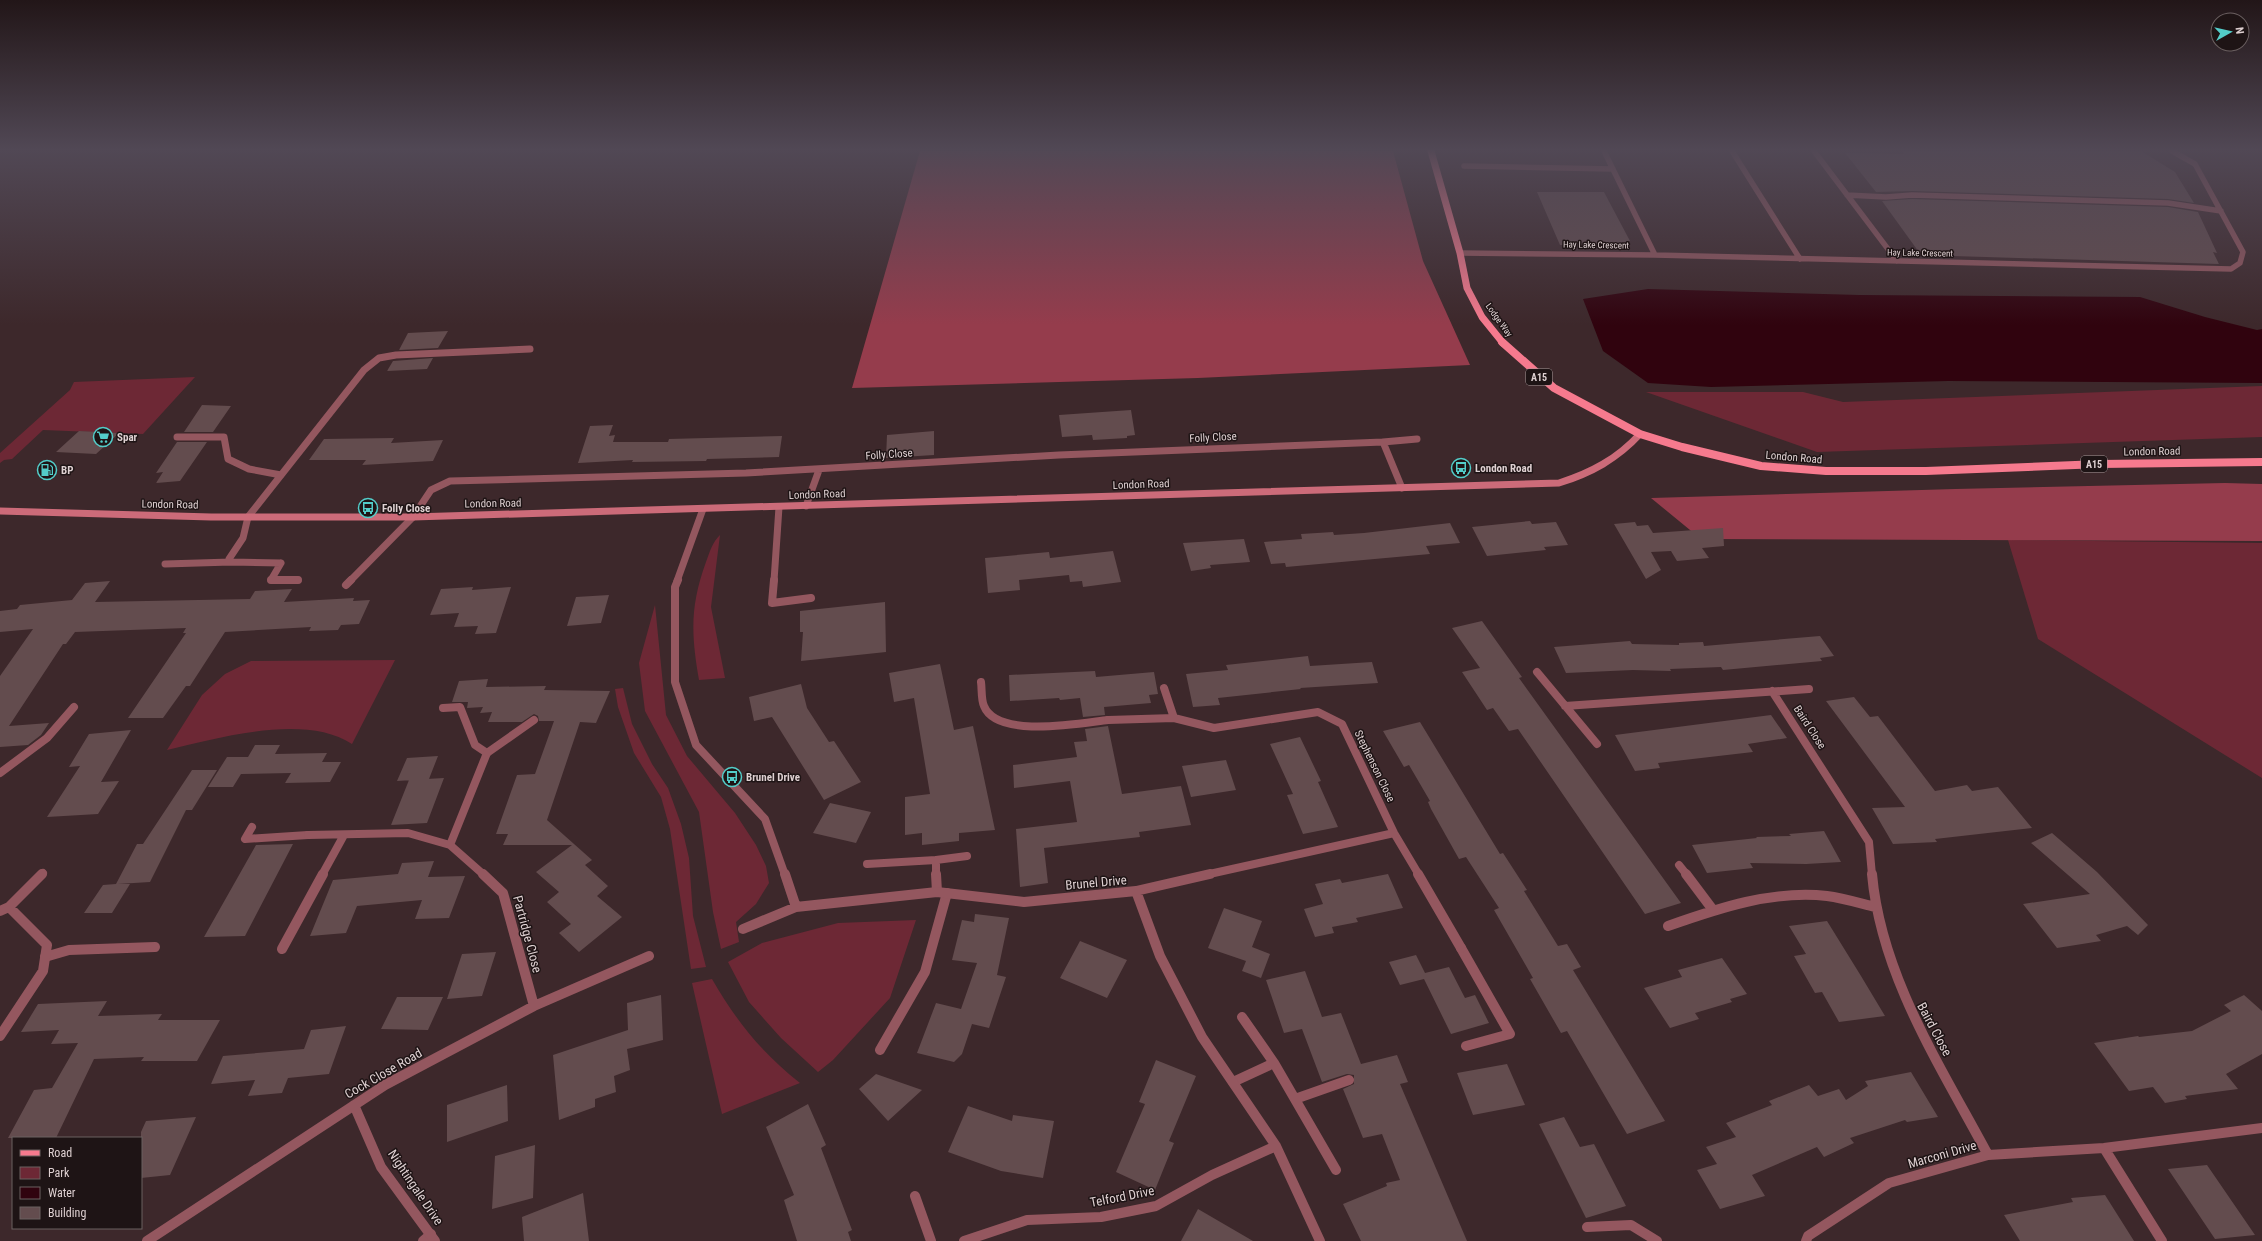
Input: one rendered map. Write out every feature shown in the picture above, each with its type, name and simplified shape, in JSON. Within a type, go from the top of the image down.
[{"type":"main road","name":"Lodge Way","points":[[1447,209],[1460,253],[1467,288],[1482,317],[1507,348],[1554,388],[1640,434]]},
{"type":"main road","name":"London Road","points":[[0,511],[77,515],[413,517],[703,510],[1558,483],[1593,472],[1627,449],[1640,434],[1682,447],[1761,466],[1826,471],[1926,471],[2100,464],[2262,462]]},
{"type":"street","points":[[1632,209],[1655,255]]},
{"type":"street","points":[[1768,209],[1800,259]]},
{"type":"street","points":[[1857,209],[1897,261]]},
{"type":"street","points":[[2207,209],[2221,211]]},
{"type":"street","name":"Hay Lake Crescent","points":[[1460,253],[1655,255],[2231,270],[2240,263],[2243,252],[2221,211]]},
{"type":"street","points":[[231,562],[229,558],[244,538],[248,517],[364,370],[379,358],[396,354],[530,349]]},
{"type":"street","points":[[177,437],[224,438],[228,459],[248,469],[281,475]]},
{"type":"street","name":"Folly Close","points":[[346,585],[413,517],[428,492],[436,485],[450,481],[819,470],[1066,455],[1383,442],[1417,439]]},
{"type":"street","points":[[1383,442],[1402,488]]},
{"type":"street","points":[[806,506],[819,470]]},
{"type":"street","points":[[779,507],[772,603],[811,598]]},
{"type":"street","points":[[703,510],[675,587],[675,682],[696,745],[765,819],[796,907]]},
{"type":"street","points":[[165,564],[231,562],[281,563],[270,580],[298,580]]},
{"type":"street","points":[[1536,672],[1597,744]]},
{"type":"street","name":"Stephenson Close","points":[[981,682],[984,707],[998,721],[1038,728],[1108,720],[1174,718],[1214,728],[1318,712],[1342,724],[1394,833],[1510,1034],[1466,1046]]},
{"type":"street","points":[[1164,688],[1174,718]]},
{"type":"street","name":"Baird Close","points":[[1565,706],[1809,689]]},
{"type":"street","name":"Baird Close","points":[[1772,691],[1869,842],[1875,907],[1908,1006],[1988,1155]]},
{"type":"street","points":[[0,773],[47,738],[74,707]]},
{"type":"street","points":[[443,708],[460,707],[475,745],[487,753]]},
{"type":"street","points":[[450,845],[487,753],[534,720]]},
{"type":"street","name":"Partridge Close","points":[[252,827],[245,838],[308,834],[344,835],[408,833],[450,845],[471,861],[503,893],[534,1006]]},
{"type":"street","name":"Brunel Drive","points":[[743,929],[796,907],[942,892],[1024,902],[1136,891],[1394,833]]},
{"type":"street","points":[[282,949],[344,835]]},
{"type":"street","points":[[867,864],[936,860],[967,856]]},
{"type":"street","points":[[880,1050],[925,972],[942,892],[936,860]]},
{"type":"street","points":[[1679,865],[1713,910]]},
{"type":"street","points":[[0,1036],[43,971],[46,945],[4,909],[43,873]]},
{"type":"street","points":[[1136,891],[1164,963],[1202,1037],[1276,1146],[1320,1241]]},
{"type":"street","points":[[1668,926],[1713,910],[1790,895],[1828,896],[1875,907]]},
{"type":"street","points":[[45,957],[69,950],[154,948]]},
{"type":"street","name":"Cock Close Road","points":[[147,1241],[385,1085],[534,1006],[649,956]]},
{"type":"street","points":[[1242,1017],[1274,1063],[1336,1170]]},
{"type":"street","points":[[1233,1082],[1274,1063]]},
{"type":"street","points":[[1295,1099],[1349,1080]]},
{"type":"street","name":"Nightingale Drive","points":[[354,1105],[382,1167],[430,1239]]},
{"type":"street","name":"Marconi Drive","points":[[1806,1241],[1808,1236],[1889,1183],[1988,1155],[2104,1148],[2262,1128]]},
{"type":"street","name":"Telford Drive","points":[[964,1241],[1028,1220],[1101,1217],[1156,1206],[1212,1175],[1276,1146]]},
{"type":"street","points":[[2104,1148],[2162,1241]]},
{"type":"street","points":[[915,1196],[931,1241]]},
{"type":"street","points":[[1587,1227],[1631,1225],[1658,1241]]},
{"type":"green space","points":[[195,377],[143,434],[43,430],[12,459],[4,460],[0,463],[0,453],[70,390],[74,382]]},
{"type":"green space","points":[[2262,386],[2262,437],[1817,452],[1646,392],[1803,392],[1843,402]]},
{"type":"green space","points":[[720,535],[711,607],[725,678],[699,680],[693,634],[697,593],[710,551]]},
{"type":"green space","points":[[2008,540],[2262,543],[2262,778],[2038,639]]},
{"type":"green space","points":[[655,605],[666,715],[687,756],[735,813],[756,845],[766,866],[769,883],[756,904],[736,922],[739,942],[721,949],[713,912],[699,812],[645,711],[639,663]]},
{"type":"green space","points":[[395,660],[352,744],[333,735],[310,730],[286,729],[236,735],[167,750],[202,695],[225,674],[251,661]]},
{"type":"green space","points":[[623,688],[632,724],[652,764],[668,788],[681,824],[689,858],[693,916],[706,967],[691,969],[670,829],[661,797],[634,753],[618,707],[615,689]]},
{"type":"green space","points":[[916,920],[890,998],[833,1060],[818,1072],[781,1038],[749,1002],[728,962],[762,943],[838,923]]},
{"type":"green space","points":[[712,979],[721,995],[751,1036],[773,1060],[800,1083],[722,1114],[692,983]]},
{"type":"shaded area","points":[[903,209],[1409,209],[1423,261],[1470,365],[1198,378],[852,388]]},
{"type":"shaded area","points":[[2225,483],[2262,484],[2262,541],[1701,539],[1651,498],[1955,489]]},
{"type":"water","points":[[1648,289],[1859,295],[2140,297],[2205,317],[2257,330],[2262,329],[2262,383],[1948,381],[1711,387],[1648,383],[1603,351],[1583,299]]},
{"type":"building","points":[[1544,209],[1613,209],[1630,241],[1628,241],[1630,246],[1560,245]]},
{"type":"building","points":[[1888,209],[2179,209],[2198,212],[2217,253],[2213,252],[2219,264],[1921,255]]},
{"type":"building","points":[[448,331],[438,348],[399,350],[408,333]]},
{"type":"building","points":[[433,358],[427,369],[387,371],[393,361]]},
{"type":"building","points":[[202,405],[231,406],[213,432],[184,432]]},
{"type":"building","points":[[1131,410],[1135,435],[1127,436],[1127,438],[1093,440],[1092,435],[1062,437],[1059,415]]},
{"type":"building","points":[[613,425],[609,436],[615,435],[613,442],[668,442],[669,439],[782,436],[779,457],[707,459],[706,461],[632,462],[633,460],[578,463],[590,426]]},
{"type":"building","points":[[79,431],[119,433],[96,454],[56,452]]},
{"type":"building","points":[[934,431],[934,455],[886,458],[887,435]]},
{"type":"building","points":[[394,438],[391,443],[443,440],[433,461],[362,465],[366,460],[309,460],[324,439]]},
{"type":"building","points":[[177,442],[207,442],[180,481],[156,483],[163,472],[156,473]]},
{"type":"building","points":[[1530,521],[1532,524],[1556,522],[1568,545],[1544,547],[1546,550],[1487,556],[1472,527]]},
{"type":"building","points":[[1635,522],[1637,526],[1648,525],[1653,533],[1723,528],[1724,546],[1702,548],[1709,558],[1677,561],[1671,551],[1651,552],[1661,570],[1646,579],[1614,524]]},
{"type":"building","points":[[1450,523],[1460,543],[1426,546],[1430,554],[1286,567],[1285,563],[1271,564],[1264,542],[1302,539],[1301,534],[1333,532],[1334,535],[1364,533]]},
{"type":"building","points":[[1244,539],[1250,562],[1210,565],[1211,568],[1191,571],[1183,543]]},
{"type":"building","points":[[1113,551],[1121,582],[1083,587],[1082,581],[1070,582],[1069,575],[1019,580],[1020,590],[988,593],[985,558],[1049,552],[1050,558]]},
{"type":"building","points":[[110,581],[95,602],[250,599],[255,591],[292,589],[284,602],[354,598],[353,601],[370,600],[359,624],[341,625],[338,630],[309,631],[311,627],[225,632],[190,686],[186,686],[163,718],[128,718],[186,633],[183,633],[186,628],[75,632],[66,644],[63,644],[9,726],[49,723],[41,735],[28,745],[0,747],[0,676],[33,629],[0,632],[0,611],[17,609],[20,605],[72,600],[85,583]]},
{"type":"building","points":[[473,587],[472,590],[511,587],[496,633],[475,634],[478,626],[454,627],[459,613],[430,615],[441,589]]},
{"type":"building","points":[[609,595],[601,623],[567,626],[576,597]]},
{"type":"building","points":[[885,602],[886,652],[801,661],[803,632],[800,632],[800,611]]},
{"type":"building","points":[[1482,621],[1522,677],[1519,678],[1681,903],[1645,914],[1518,729],[1509,731],[1493,708],[1487,710],[1462,672],[1480,668],[1452,628]]},
{"type":"building","points":[[1820,636],[1834,656],[1820,658],[1822,661],[1723,670],[1721,667],[1670,669],[1671,671],[1633,670],[1566,673],[1554,647],[1630,641],[1632,644],[1679,645],[1679,643],[1703,642],[1704,646]]},
{"type":"building","points":[[1308,656],[1310,666],[1372,662],[1378,683],[1300,688],[1301,689],[1218,698],[1220,705],[1193,707],[1186,674],[1228,670],[1226,665]]},
{"type":"building","points":[[940,664],[954,730],[973,726],[995,830],[959,833],[959,841],[922,845],[922,833],[905,835],[905,797],[930,794],[914,698],[894,702],[889,673]]},
{"type":"building","points":[[1095,671],[1096,677],[1154,672],[1158,694],[1149,695],[1151,703],[1104,707],[1105,715],[1083,717],[1080,698],[1010,701],[1009,675]]},
{"type":"building","points":[[488,679],[486,687],[546,686],[544,690],[610,691],[596,723],[580,722],[547,820],[592,860],[585,865],[608,886],[597,896],[622,917],[579,952],[559,933],[571,924],[547,902],[559,892],[536,872],[572,845],[503,845],[508,834],[496,834],[517,775],[535,774],[554,721],[539,721],[538,716],[534,714],[522,722],[488,722],[492,712],[480,713],[483,707],[467,708],[468,702],[452,702],[459,681]]},
{"type":"building","points":[[801,684],[807,708],[829,742],[834,741],[861,782],[824,800],[772,717],[754,721],[749,697]]},
{"type":"building","points":[[1854,697],[1870,717],[1878,716],[1935,791],[1967,785],[1972,791],[1998,787],[2032,828],[1935,839],[1937,842],[1893,844],[1872,808],[1905,807],[1826,701]]},
{"type":"building","points":[[1771,715],[1787,738],[1748,744],[1753,752],[1658,763],[1660,768],[1635,771],[1615,735]]},
{"type":"building","points":[[1420,722],[1500,854],[1503,853],[1527,890],[1524,891],[1558,946],[1567,944],[1581,967],[1573,970],[1665,1121],[1627,1134],[1567,1031],[1561,1033],[1530,979],[1533,978],[1494,910],[1499,908],[1466,857],[1459,859],[1431,809],[1428,802],[1430,801],[1409,765],[1404,767],[1383,731]]},
{"type":"building","points":[[1108,726],[1122,794],[1181,786],[1191,825],[1139,832],[1140,837],[1044,848],[1048,883],[1020,887],[1016,829],[1077,822],[1070,781],[1014,788],[1013,765],[1077,757],[1074,742],[1087,741],[1085,729]]},
{"type":"building","points":[[131,730],[101,782],[119,781],[98,814],[47,817],[80,766],[69,767],[89,734]]},
{"type":"building","points":[[1300,737],[1321,781],[1318,782],[1338,827],[1303,834],[1287,795],[1293,794],[1270,744]]},
{"type":"building","points":[[255,745],[280,745],[275,754],[327,753],[322,762],[341,762],[330,782],[285,783],[291,773],[241,774],[233,787],[208,787],[227,757],[248,757]]},
{"type":"building","points":[[438,756],[429,779],[397,781],[407,758]]},
{"type":"building","points":[[1226,760],[1236,790],[1191,797],[1182,766]]},
{"type":"building","points":[[192,770],[217,770],[192,810],[186,810],[150,882],[118,884],[130,884],[112,913],[84,913],[103,885],[116,884],[137,844],[143,844]]},
{"type":"building","points":[[444,778],[427,823],[391,825],[409,780]]},
{"type":"building","points":[[830,803],[871,812],[856,843],[813,833]]},
{"type":"building","points":[[1824,831],[1841,862],[1806,864],[1750,863],[1753,868],[1707,873],[1692,845],[1757,838],[1756,837],[1791,836],[1789,834]]},
{"type":"building","points":[[2052,833],[2097,872],[2148,925],[2138,935],[2127,926],[2096,935],[2101,941],[2057,948],[2023,904],[2090,894],[2031,843]]},
{"type":"building","points":[[293,844],[245,936],[204,937],[256,845]]},
{"type":"building","points":[[434,861],[428,877],[465,876],[449,918],[415,919],[422,900],[357,906],[346,933],[310,936],[333,880],[398,874],[402,863]]},
{"type":"building","points":[[1388,874],[1403,908],[1356,918],[1358,922],[1332,927],[1334,933],[1315,937],[1304,909],[1323,904],[1315,884],[1340,879],[1342,883]]},
{"type":"building","points":[[1224,908],[1262,921],[1252,947],[1270,954],[1261,978],[1242,971],[1246,961],[1208,948]]},
{"type":"building","points":[[975,914],[1009,918],[997,975],[1006,977],[989,1028],[972,1024],[962,1054],[954,1062],[917,1053],[936,1003],[961,1009],[977,963],[952,960],[962,920],[974,922]]},
{"type":"building","points":[[1827,921],[1885,1016],[1839,1022],[1822,992],[1815,993],[1794,956],[1806,954],[1789,926]]},
{"type":"building","points":[[1080,941],[1127,960],[1107,998],[1060,978]]},
{"type":"building","points":[[496,952],[482,996],[447,999],[462,954]]},
{"type":"building","points":[[1416,955],[1425,973],[1449,967],[1465,998],[1475,995],[1489,1023],[1451,1034],[1424,979],[1400,985],[1389,962]]},
{"type":"building","points":[[1722,958],[1747,994],[1730,999],[1732,1002],[1695,1013],[1699,1019],[1670,1028],[1644,988],[1682,977],[1678,970]]},
{"type":"building","points":[[1305,971],[1322,1017],[1341,1013],[1361,1064],[1397,1055],[1408,1082],[1400,1084],[1467,1241],[1361,1241],[1343,1204],[1387,1186],[1386,1183],[1400,1180],[1382,1134],[1363,1138],[1343,1089],[1354,1084],[1354,1075],[1347,1074],[1322,1082],[1302,1029],[1284,1033],[1266,980]]},
{"type":"building","points":[[661,995],[663,1040],[627,1049],[630,1070],[614,1076],[616,1092],[595,1099],[595,1107],[559,1120],[553,1055],[628,1030],[627,1003]]},
{"type":"building","points":[[2244,995],[2262,1011],[2262,1054],[2226,1074],[2238,1089],[2185,1096],[2187,1099],[2165,1103],[2153,1087],[2129,1091],[2094,1043],[2138,1036],[2192,1031],[2231,1011],[2224,1005]]},
{"type":"building","points":[[397,997],[443,997],[428,1030],[381,1029]]},
{"type":"building","points":[[107,1001],[98,1016],[162,1014],[158,1020],[220,1020],[197,1061],[141,1061],[144,1057],[94,1059],[56,1137],[8,1138],[34,1090],[52,1088],[78,1043],[51,1044],[59,1030],[21,1032],[38,1004]]},
{"type":"building","points":[[346,1026],[329,1074],[288,1078],[282,1093],[248,1096],[255,1080],[211,1084],[223,1056],[304,1049],[311,1030]]},
{"type":"building","points":[[1156,1060],[1196,1076],[1169,1141],[1174,1143],[1155,1190],[1116,1172],[1145,1104],[1139,1102]]},
{"type":"building","points":[[1507,1064],[1525,1105],[1473,1115],[1457,1073]]},
{"type":"building","points":[[1911,1072],[1938,1117],[1907,1122],[1905,1120],[1850,1138],[1854,1143],[1824,1157],[1817,1147],[1752,1175],[1765,1196],[1720,1209],[1697,1170],[1717,1164],[1706,1147],[1736,1137],[1726,1123],[1772,1105],[1769,1101],[1809,1085],[1818,1096],[1839,1089],[1846,1100],[1868,1086],[1865,1081]]},
{"type":"building","points":[[876,1074],[922,1090],[888,1121],[859,1089]]},
{"type":"building","points":[[507,1085],[508,1121],[447,1142],[447,1105]]},
{"type":"building","points":[[808,1104],[826,1145],[821,1148],[852,1230],[848,1232],[851,1241],[797,1241],[784,1200],[794,1195],[766,1127]]},
{"type":"building","points":[[968,1106],[1012,1121],[1013,1115],[1054,1121],[1043,1178],[1001,1171],[948,1152]]},
{"type":"building","points":[[196,1117],[170,1175],[142,1178],[141,1132],[146,1121]]},
{"type":"building","points":[[1564,1117],[1580,1147],[1594,1144],[1626,1206],[1586,1218],[1539,1124]]},
{"type":"building","points":[[535,1145],[533,1198],[492,1209],[495,1156]]},
{"type":"building","points":[[2207,1165],[2255,1235],[2215,1239],[2168,1169]]},
{"type":"building","points":[[583,1193],[589,1241],[524,1241],[522,1217]]},
{"type":"building","points":[[2105,1195],[2134,1241],[2020,1241],[2004,1215],[2073,1202],[2071,1198]]},
{"type":"building","points":[[1198,1209],[1253,1241],[1181,1241]]},
{"type":"place","name":"Spar","points":[[103,437]]},
{"type":"place","name":"London Road","points":[[1461,468]]},
{"type":"place","name":"BP","points":[[47,470]]},
{"type":"place","name":"Folly Close","points":[[368,508]]},
{"type":"place","name":"Brunel Drive","points":[[732,777]]}]
